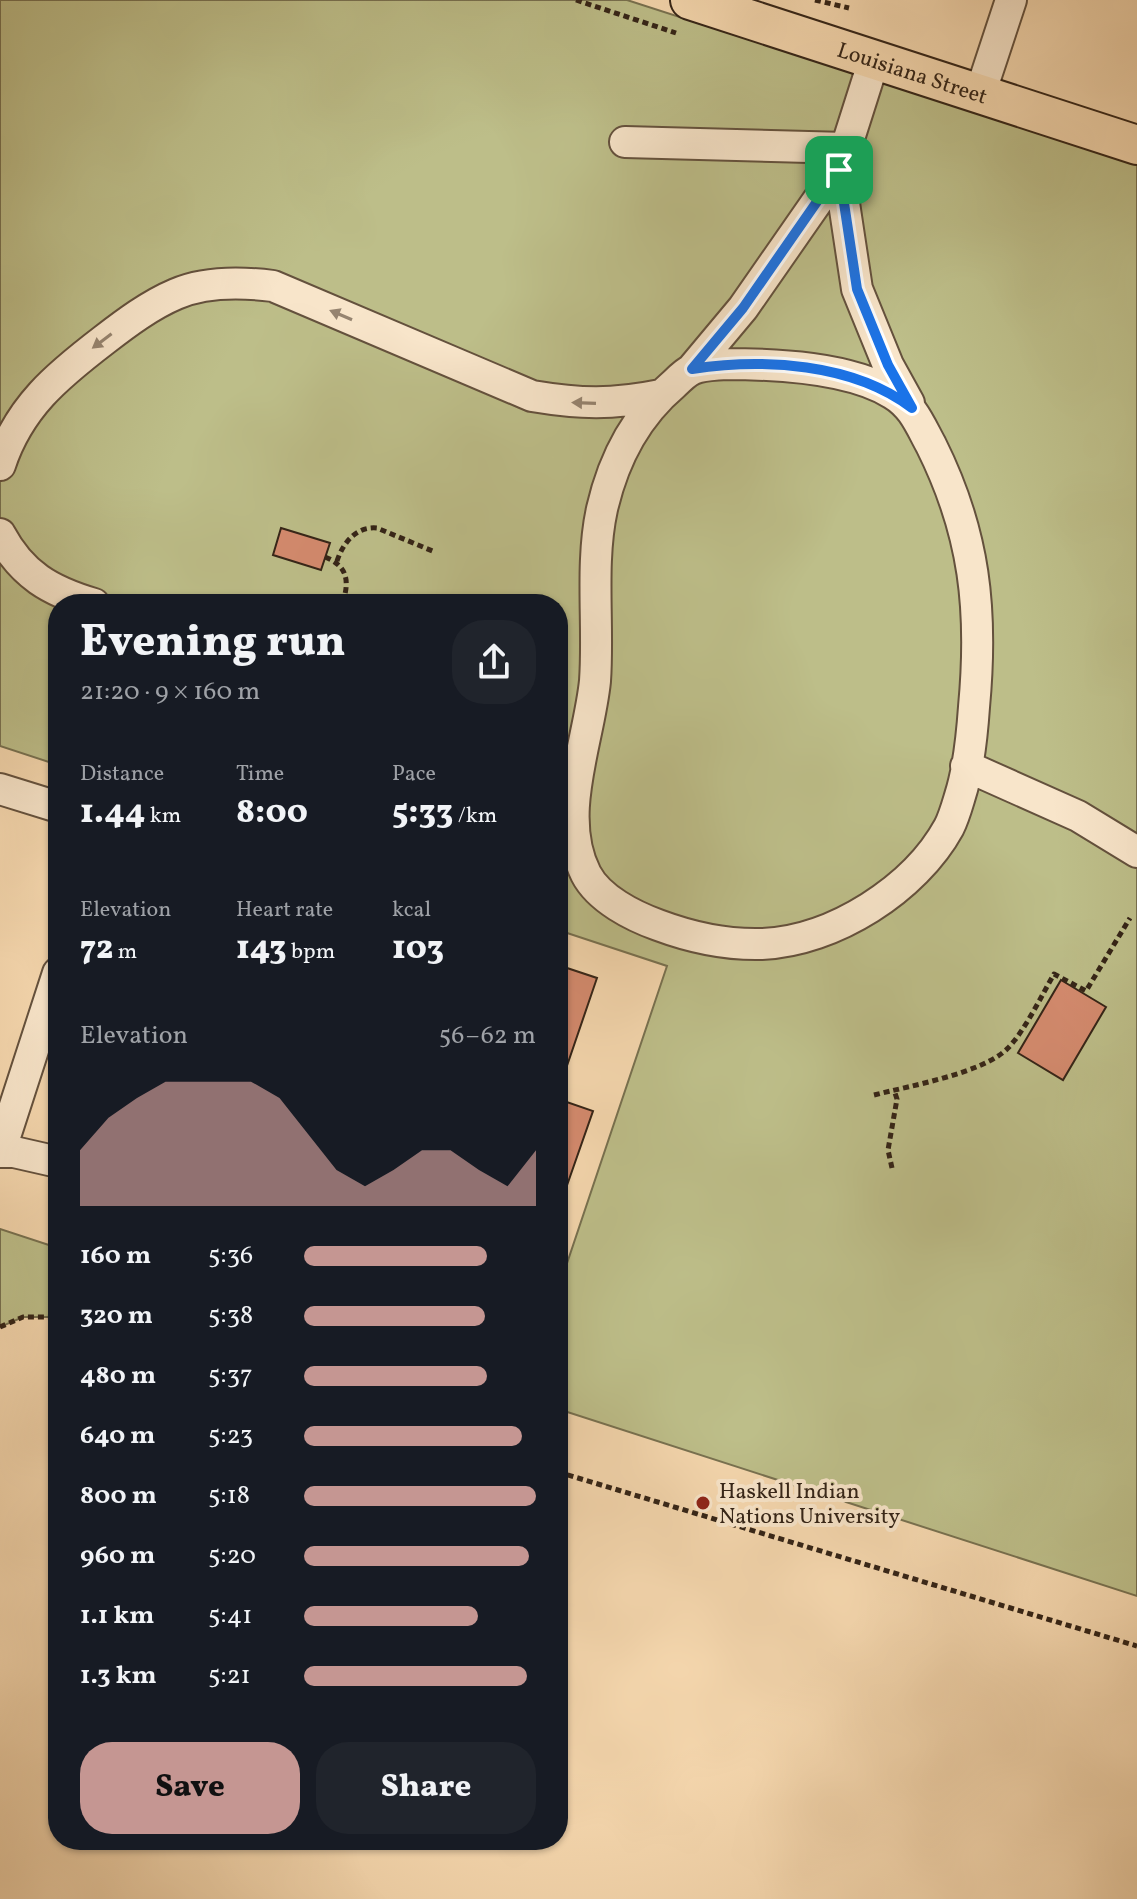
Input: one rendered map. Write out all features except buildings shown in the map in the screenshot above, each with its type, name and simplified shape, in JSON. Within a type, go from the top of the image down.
[{"type":"main road","name":"Louisiana Street","points":[[690,0],[1137,145]]},
{"type":"lane","points":[[980,94],[1011,0]]},
{"type":"lane","points":[[568,791],[594,684],[601,511],[617,464],[636,424],[661,395],[692,369],[751,298],[843,159],[874,60]]},
{"type":"lane","points":[[625,142],[843,159]]},
{"type":"lane","points":[[568,808],[587,877],[610,900],[644,920],[679,933],[719,941],[761,944],[793,940],[832,928],[872,907],[930,854],[951,824],[966,766],[979,657],[977,599],[967,539],[950,483],[888,365],[857,289],[843,159]]},
{"type":"lane","points":[[0,465],[8,440],[31,404],[60,373],[129,321],[177,293],[208,285],[245,282],[273,286],[532,396],[577,403],[623,403],[661,395]]},
{"type":"lane","points":[[692,369],[725,364],[762,364],[829,372],[891,392],[912,408]]},
{"type":"lane","points":[[0,534],[11,555],[33,577],[62,594]]},
{"type":"lane","points":[[966,766],[1078,816],[1137,852]]},
{"type":"lane","points":[[0,789],[48,804]]},
{"type":"lane","points":[[48,1004],[0,1152],[48,1160]]},
{"type":"path","points":[[815,0],[849,8]]},
{"type":"path","points":[[337,561],[341,547],[350,537],[367,527],[377,528],[435,552]]},
{"type":"path","points":[[325,557],[337,561],[344,568],[347,582],[344,594]]},
{"type":"path","points":[[874,1095],[995,1059],[1011,1047],[1054,974],[1086,991],[1130,918]]},
{"type":"path","points":[[892,1168],[888,1150],[897,1099],[894,1090]]},
{"type":"path","points":[[0,1327],[23,1317],[48,1317]]},
{"type":"path","points":[[568,1475],[1137,1646]]},
{"type":"green space","points":[[0,0],[627,0],[1137,165],[1137,1596],[568,1412],[568,1260],[667,966],[568,933],[568,594],[48,594],[48,762],[0,746]]},
{"type":"green space","points":[[0,1229],[48,1245],[48,1317],[23,1317],[0,1327]]},
{"type":"place","name":"Haskell Indian Nations University","points":[[703,1503]]},
{"type":"route","points":[[839,170],[857,289],[888,365],[912,408],[891,392],[829,372],[762,364],[725,364],[692,369],[772,269],[839,170]]}]
